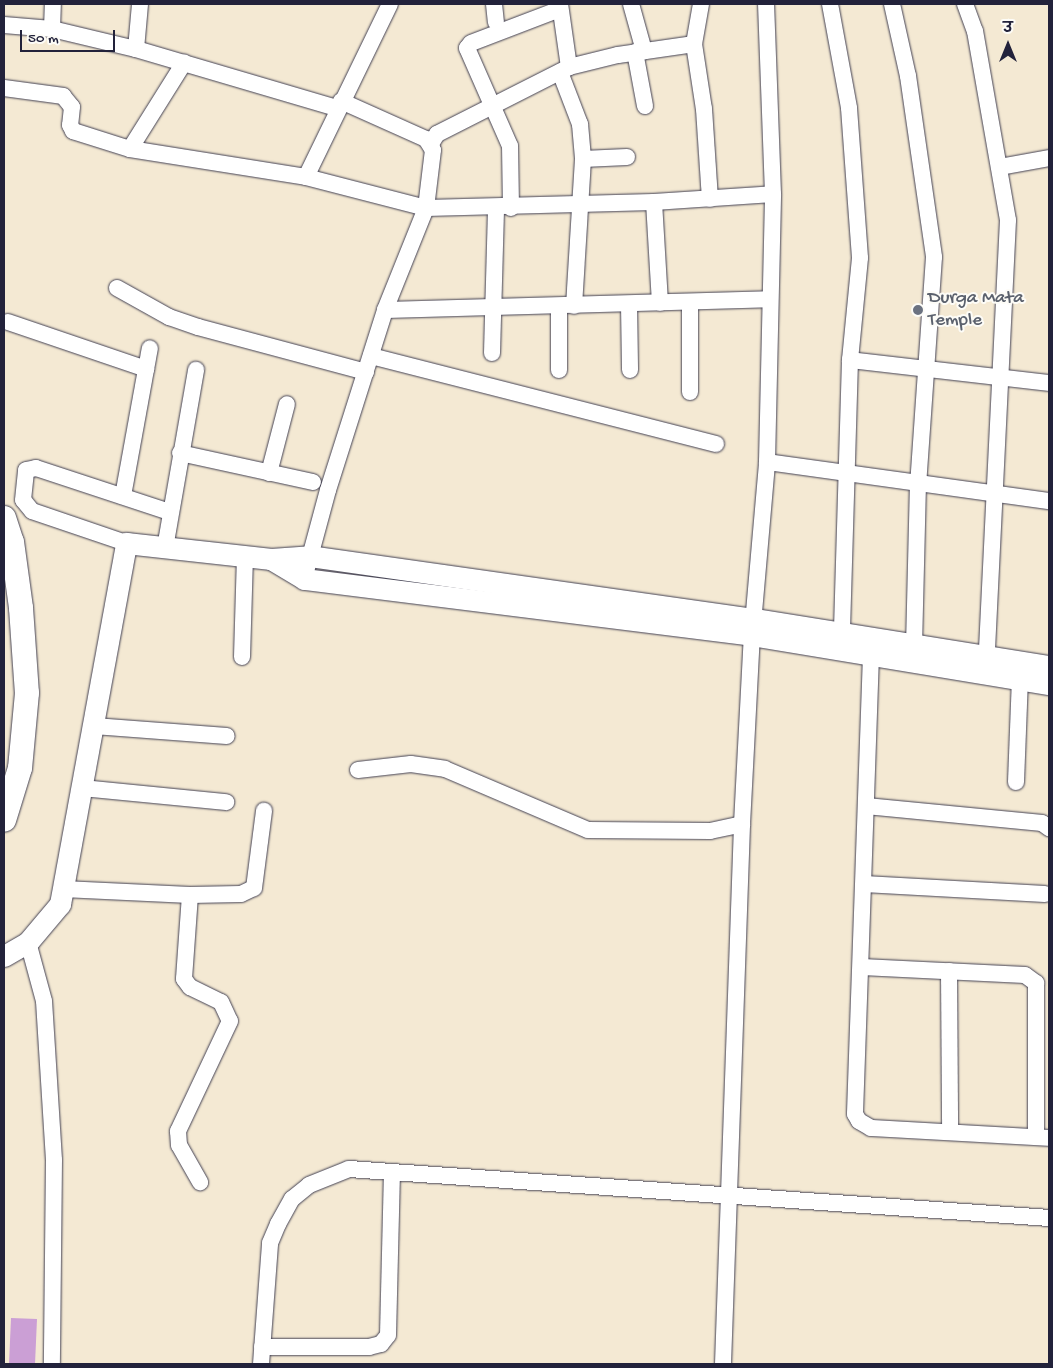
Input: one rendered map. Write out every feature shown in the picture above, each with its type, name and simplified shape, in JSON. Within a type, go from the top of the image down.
[{"type":"highway","points":[[4,518],[12,542],[21,608],[27,693],[20,768],[4,820]]},
{"type":"main road","points":[[4,956],[28,942],[60,904],[126,543],[271,559],[310,556],[754,627],[871,655],[1049,684]]},
{"type":"main road","points":[[271,559],[304,579],[754,627],[842,634],[1049,666]]},
{"type":"street","points":[[52,29],[53,4]]},
{"type":"street","points":[[136,49],[140,4]]},
{"type":"street","points":[[306,177],[339,105],[357,75],[390,4]]},
{"type":"street","points":[[494,4],[496,22]]},
{"type":"street","points":[[631,4],[640,52],[645,106]]},
{"type":"street","points":[[701,4],[694,44],[704,109],[710,198]]},
{"type":"street","points":[[723,1364],[742,824],[754,627],[767,462],[773,194],[766,4]]},
{"type":"street","points":[[830,4],[849,108],[860,258],[850,360],[842,634]]},
{"type":"street","points":[[892,4],[908,76],[934,257],[918,483],[914,644]]},
{"type":"street","points":[[965,4],[975,31],[1008,220],[988,657]]},
{"type":"street","points":[[492,353],[492,308],[510,146],[467,48],[471,42],[560,6],[564,69],[580,124],[583,159],[582,204],[566,306],[559,370]]},
{"type":"street","points":[[4,25],[52,29],[136,49],[339,105],[431,144]]},
{"type":"street","points":[[304,579],[385,310],[426,208],[431,144],[437,134],[564,69],[640,52],[694,44]]},
{"type":"street","points":[[130,149],[184,63]]},
{"type":"street","points":[[4,88],[63,96],[72,107],[70,125],[73,131],[130,149],[306,177],[426,208],[504,208],[654,202],[773,194]]},
{"type":"street","points":[[583,159],[627,157]]},
{"type":"street","points":[[1000,167],[1049,158]]},
{"type":"street","points":[[654,202],[660,303]]},
{"type":"street","points":[[117,288],[169,317],[198,327],[716,444]]},
{"type":"street","points":[[385,310],[770,299]]},
{"type":"street","points":[[690,302],[690,392]]},
{"type":"street","points":[[629,304],[630,370]]},
{"type":"street","points":[[8,322],[146,369]]},
{"type":"street","points":[[123,496],[150,348]]},
{"type":"street","points":[[850,360],[926,367],[1049,383]]},
{"type":"street","points":[[165,548],[180,453],[196,370]]},
{"type":"street","points":[[269,472],[286,404]]},
{"type":"street","points":[[180,453],[314,482]]},
{"type":"street","points":[[767,462],[1049,501]]},
{"type":"street","points":[[126,543],[32,511],[23,500],[24,475],[29,468],[36,468],[170,512]]},
{"type":"street","points":[[242,657],[245,556]]},
{"type":"street","points":[[862,966],[1025,975],[1036,983],[1043,1056],[1042,1138],[871,1128],[859,1121],[855,1114],[862,966],[871,655]]},
{"type":"street","points":[[1016,782],[1020,679]]},
{"type":"street","points":[[94,726],[227,736]]},
{"type":"street","points":[[358,770],[411,764],[445,769],[588,830],[710,831],[742,824]]},
{"type":"street","points":[[82,788],[226,802]]},
{"type":"street","points":[[866,806],[1042,824],[1049,828]]},
{"type":"street","points":[[63,889],[190,895],[242,894],[254,888],[264,811]]},
{"type":"street","points":[[864,884],[1045,894]]},
{"type":"street","points":[[190,895],[184,979],[190,987],[222,1002],[230,1021],[178,1131],[179,1144],[200,1182]]},
{"type":"street","points":[[28,942],[44,1001],[54,1160],[52,1364]]},
{"type":"street","points":[[949,971],[950,1132]]},
{"type":"street","points":[[261,1364],[270,1243],[292,1199],[309,1185],[329,1174],[349,1169],[729,1194],[1049,1218]]},
{"type":"street","points":[[262,1347],[368,1347],[381,1344],[388,1335],[392,1172]]},
{"type":"building","points":[[11,1318],[37,1319],[35,1364],[9,1364]]},
{"type":"place","name":"Durga Mata Temple","points":[[918,310]]}]
